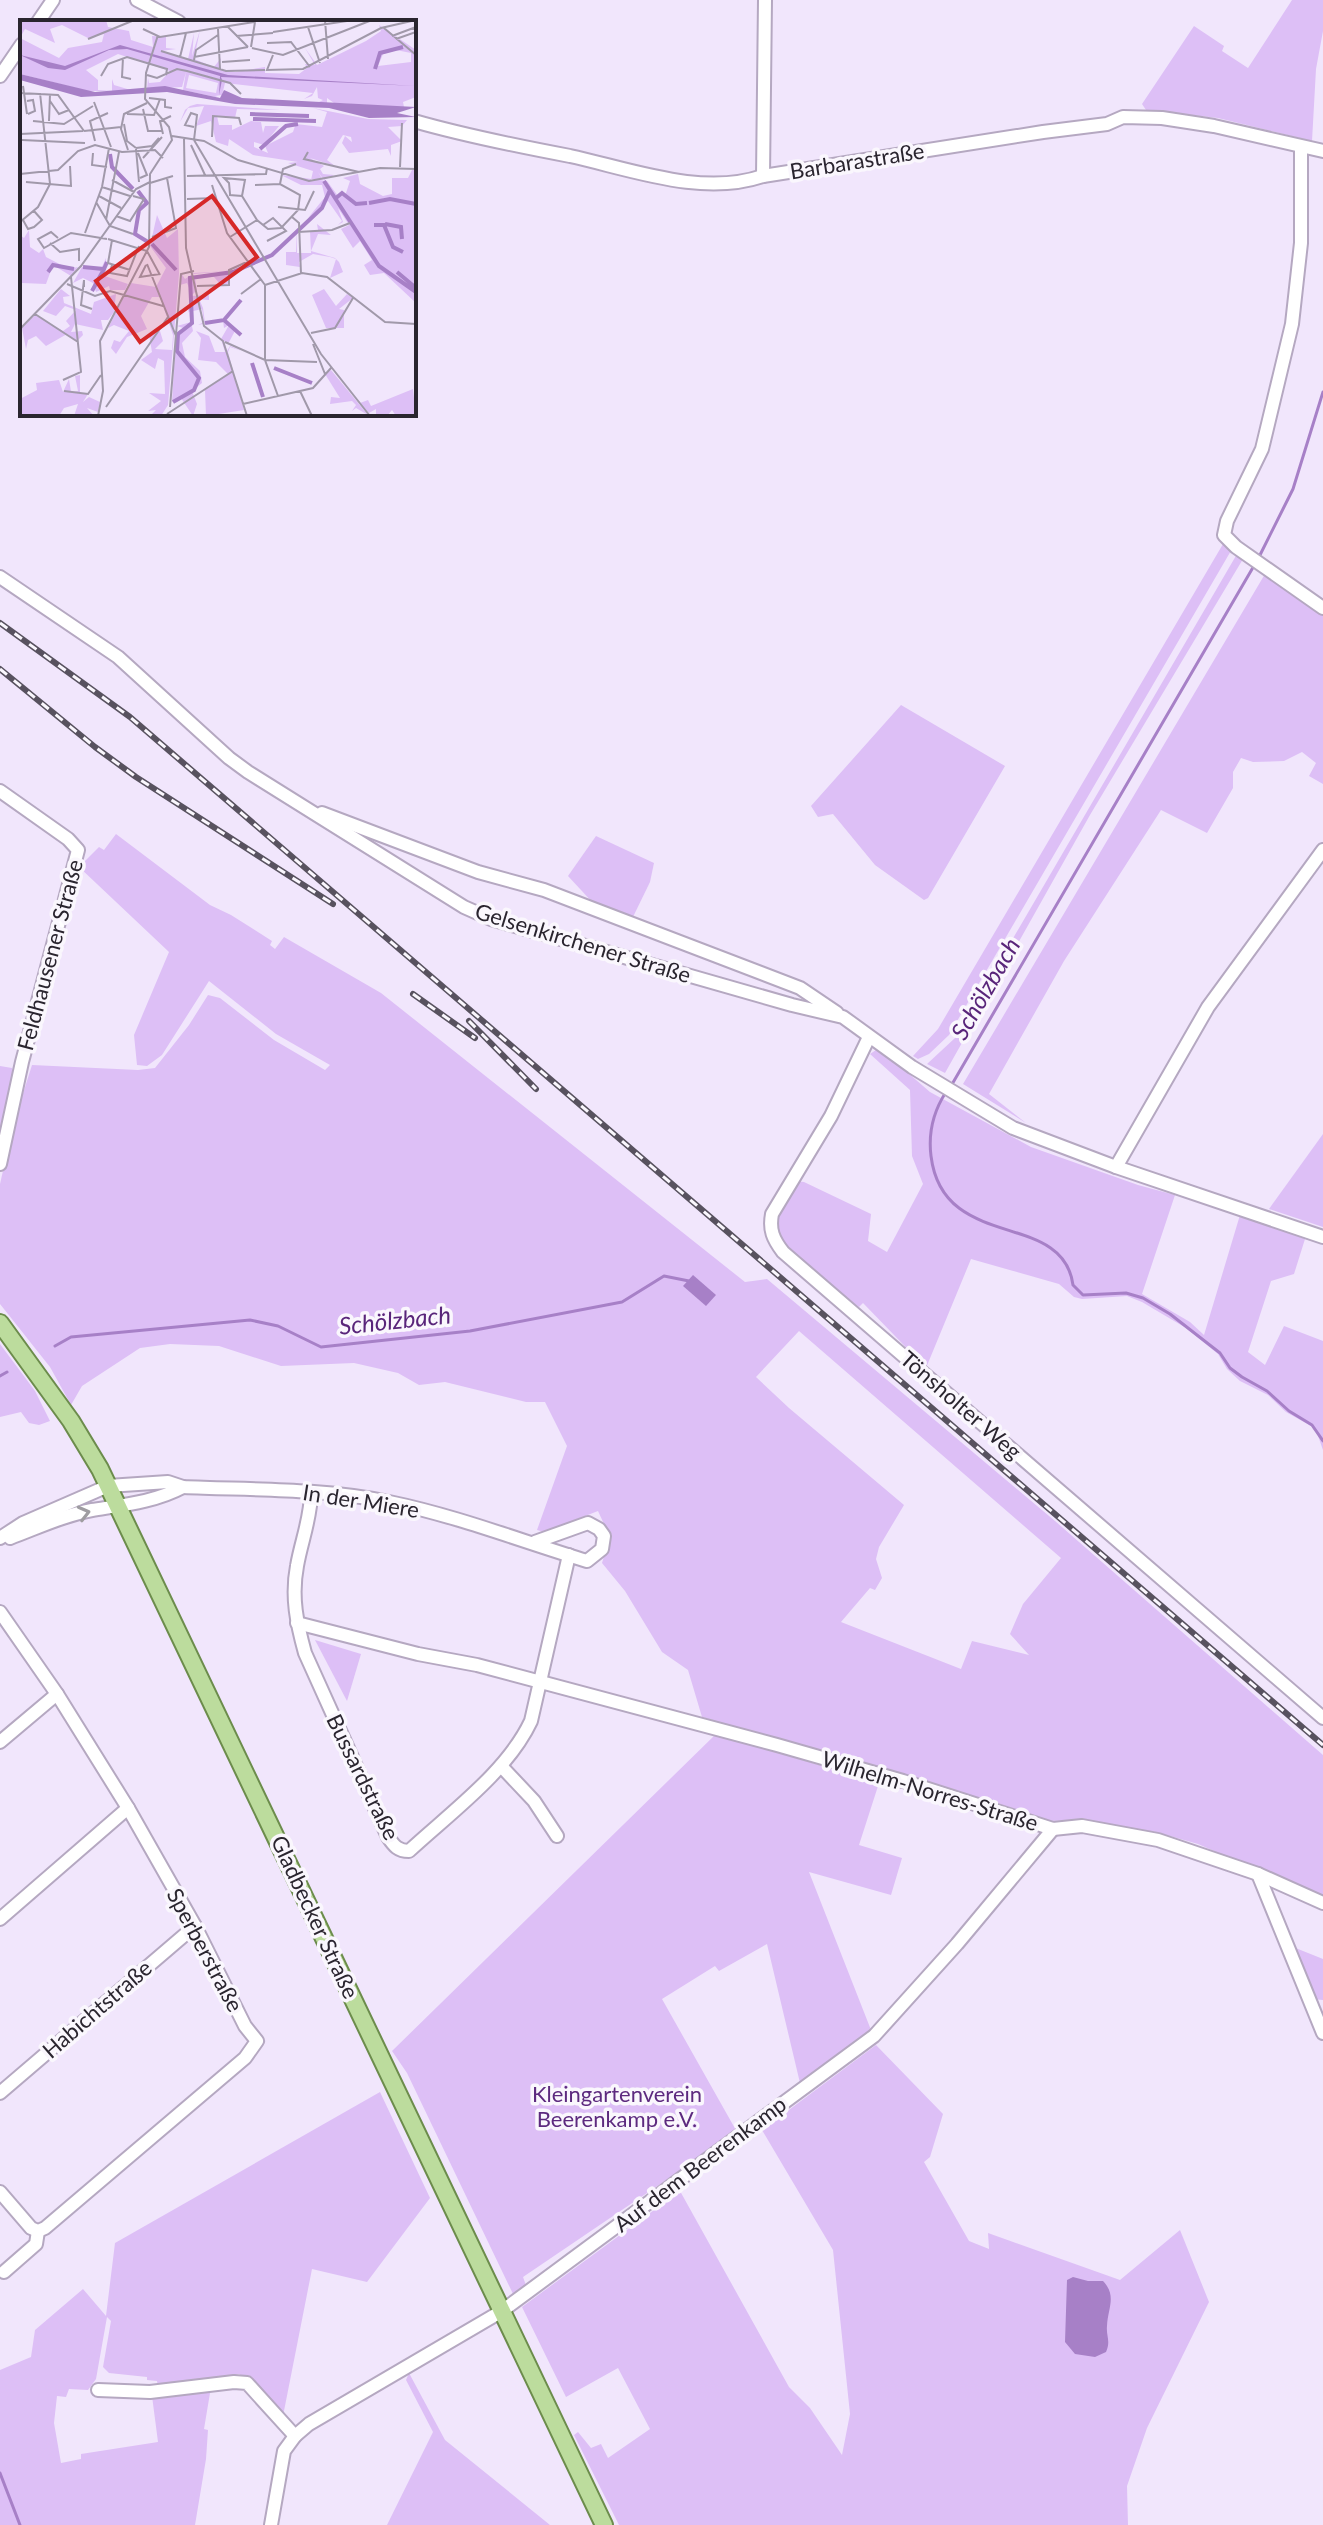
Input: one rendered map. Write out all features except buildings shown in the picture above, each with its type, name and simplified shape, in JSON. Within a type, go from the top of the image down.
[{"type":"main road","name":"Gladbecker Straße","points":[[0,1323],[87,1444],[604,2525]]},
{"type":"street","points":[[39,20],[53,0]]},
{"type":"street","points":[[137,0],[175,20]]},
{"type":"street","points":[[763,176],[765,0]]},
{"type":"street","points":[[0,76],[20,47]]},
{"type":"street","name":"Barbarastraße","points":[[416,122],[479,139],[675,179],[743,183],[763,176],[1107,124],[1123,117],[1162,118],[1214,126],[1323,151]]},
{"type":"street","points":[[1301,148],[1301,243],[1292,324],[1262,449],[1227,521],[1224,535],[1323,608]]},
{"type":"street","name":"Gelsenkirchener Straße","points":[[0,577],[118,657],[229,758],[464,907],[491,919],[843,1017]]},
{"type":"street","name":"Feldhausener Straße","points":[[0,791],[68,839],[78,850],[22,1062],[0,1164]]},
{"type":"street","name":"Gelsenkirchener Straße","points":[[300,805],[478,872],[544,890],[800,988],[934,1080],[1013,1128],[1116,1167],[1323,1237]]},
{"type":"street","points":[[1116,1167],[1208,1007],[1323,850]]},
{"type":"street","points":[[756,995],[761,973]]},
{"type":"street","name":"Tönsholter Weg","points":[[869,1037],[831,1116],[772,1214],[770,1227],[776,1243],[1323,1718]]},
{"type":"street","name":"In der Miere","points":[[0,1540],[23,1523],[108,1486],[168,1482],[183,1487],[248,1488],[388,1501],[535,1542],[569,1555]]},
{"type":"street","name":"In der Miere","points":[[0,1540],[77,1514],[172,1493],[183,1487]]},
{"type":"street","name":"Bussardstraße","points":[[311,1493],[294,1591],[297,1623],[305,1653],[394,1846],[402,1851],[409,1851],[501,1766],[521,1742],[531,1721],[569,1555]]},
{"type":"street","points":[[535,1542],[588,1523],[604,1536],[602,1549],[587,1561],[569,1555]]},
{"type":"street","name":"Sperberstraße","points":[[0,1612],[57,1694],[128,1808],[195,1926],[245,2026],[257,2041],[245,2058],[38,2231],[36,2244],[4,2272]]},
{"type":"street","points":[[297,1623],[538,1681]]},
{"type":"street","name":"Wilhelm-Norres-Straße","points":[[538,1681],[907,1782],[1053,1829],[1082,1826],[1158,1840],[1258,1874],[1323,1903]]},
{"type":"street","points":[[0,1742],[57,1694]]},
{"type":"street","points":[[501,1766],[534,1801],[557,1836]]},
{"type":"street","points":[[0,1919],[128,1808]]},
{"type":"street","name":"Auf dem Beerenkamp","points":[[295,2436],[309,2424],[502,2311],[874,2036],[940,1964],[1053,1829]]},
{"type":"street","points":[[1258,1874],[1323,2033]]},
{"type":"street","name":"Habichtstraße","points":[[0,2093],[195,1926]]},
{"type":"street","points":[[0,2192],[27,2224],[38,2231]]},
{"type":"street","points":[[98,2390],[150,2392],[247,2383],[295,2436],[284,2451],[271,2525]]},
{"type":"green space","points":[[1292,0],[1323,0],[1323,31],[1316,69],[1312,141],[1218,118],[1146,110],[1142,104],[1194,26],[1224,46],[1222,51],[1248,68]]},
{"type":"green space","points":[[1223,544],[1232,549],[949,1035],[929,1054],[918,1059],[913,1056],[938,1029]]},
{"type":"green space","points":[[1237,554],[1243,559],[1090,815],[945,1073],[927,1064],[955,1038]]},
{"type":"green space","points":[[1265,574],[1323,612],[1323,784],[1309,776],[1316,763],[1302,752],[1284,761],[1253,762],[1241,758],[1233,772],[1233,788],[1207,833],[1161,810],[1064,961],[989,1094],[1026,1123],[963,1084]]},
{"type":"green space","points":[[901,705],[1005,766],[924,900],[875,865],[833,814],[818,817],[811,806]]},
{"type":"green space","points":[[116,834],[210,905],[272,941],[270,945],[275,949],[284,937],[381,993],[745,1282],[767,1279],[1055,1521],[1323,1755],[1323,1899],[1198,1844],[1156,1832],[1075,1820],[1049,1821],[702,1717],[688,1670],[662,1652],[625,1591],[602,1563],[610,1537],[598,1511],[544,1532],[537,1530],[567,1446],[545,1402],[526,1402],[445,1382],[419,1385],[398,1373],[354,1363],[281,1366],[219,1346],[170,1344],[140,1348],[82,1386],[71,1405],[50,1367],[0,1304],[0,1184],[14,1122],[32,1065],[138,1070],[155,1068],[208,995],[220,998],[274,1040],[325,1070],[330,1065],[276,1034],[209,981],[162,1055],[147,1066],[137,1065],[134,1035],[169,952],[79,867],[99,847],[104,850]],"holes":[[[799,1331],[1061,1558],[1023,1604],[1010,1634],[1029,1655],[972,1641],[961,1669],[841,1622],[870,1588],[875,1590],[882,1578],[876,1559],[879,1547],[904,1505],[756,1377]]]},
{"type":"green space","points":[[596,836],[654,863],[650,882],[632,919],[594,904],[568,876]]},
{"type":"green space","points":[[879,1048],[930,1092],[1031,1147],[1175,1195],[1142,1294],[1190,1322],[1204,1335],[1240,1215],[1305,1239],[1294,1274],[1271,1281],[1248,1352],[1265,1365],[1284,1326],[1323,1341],[1323,1450],[1311,1426],[1286,1412],[1268,1395],[1240,1381],[1227,1369],[1218,1354],[1186,1328],[1127,1296],[1082,1299],[1074,1297],[1059,1284],[971,1259],[926,1368],[863,1303],[859,1307],[785,1248],[774,1223],[795,1181],[804,1182],[871,1214],[868,1241],[887,1252],[923,1184],[912,1156],[910,1090],[870,1054]]},
{"type":"green space","points":[[0,1066],[12,1068],[13,1073],[0,1136]]},
{"type":"green space","points":[[1323,1134],[1323,1227],[1269,1209]]},
{"type":"green space","points":[[0,1344],[35,1391],[50,1421],[39,1425],[29,1423],[21,1412],[0,1417]]},
{"type":"green space","points":[[315,1640],[361,1654],[347,1701]]},
{"type":"green space","name":"Kleingartenverein Beerenkamp e.V.","points":[[716,1734],[879,1783],[859,1845],[902,1858],[891,1895],[809,1872],[871,2030],[800,2083],[767,1944],[719,1971],[715,1966],[662,1999],[737,2132],[523,2277],[527,2288],[514,2296],[407,2073],[392,2051]]},
{"type":"green space","points":[[1293,1947],[1323,1959],[1323,2000],[1312,1999]]},
{"type":"green space","points":[[876,2045],[943,2114],[930,2157],[924,2162],[969,2241],[989,2249],[988,2233],[1120,2280],[1180,2230],[1209,2302],[1147,2428],[1127,2486],[1128,2525],[619,2525],[574,2435],[578,2432],[591,2448],[601,2444],[608,2458],[650,2429],[618,2368],[566,2397],[522,2307],[680,2191],[789,2387],[810,2408],[842,2455],[850,2414],[833,2250],[762,2130]]},
{"type":"green space","points":[[380,2092],[430,2198],[367,2282],[312,2269],[283,2416],[239,2374],[218,2378],[217,2381],[158,2388],[157,2381],[147,2380],[147,2377],[109,2373],[103,2367],[111,2321],[107,2317],[96,2379],[88,2390],[69,2389],[66,2397],[57,2396],[54,2423],[61,2463],[81,2459],[81,2454],[158,2442],[152,2396],[211,2387],[204,2429],[208,2430],[206,2459],[195,2525],[0,2525],[0,2370],[31,2357],[35,2330],[83,2289],[106,2316],[115,2243]]},
{"type":"green space","points":[[409,2373],[445,2440],[550,2525],[387,2525],[433,2432],[406,2380]]},
{"type":"shaded area","points":[[693,1275],[716,1295],[706,1306],[683,1286]]},
{"type":"shaded area","points":[[1073,2277],[1103,2281],[1110,2292],[1107,2348],[1106,2352],[1095,2357],[1075,2354],[1065,2342],[1067,2280]]},
{"type":"waterway","name":"Schölzbach","points":[[1259,557],[1293,489],[1323,392]]},
{"type":"waterway","name":"Schölzbach","points":[[951,1086],[1255,564]]},
{"type":"waterway","name":"Schölzbach","points":[[946,1092],[932,1122],[931,1156],[940,1186],[957,1206],[979,1219],[1048,1246],[1065,1262],[1073,1285],[1083,1295],[1126,1293],[1143,1298],[1170,1314],[1220,1353],[1230,1368],[1312,1425],[1323,1441]]},
{"type":"waterway","name":"Schölzbach","points":[[55,1346],[71,1337],[250,1320],[278,1326],[321,1347],[470,1331],[622,1302],[664,1276],[689,1281]]},
{"type":"waterway","name":"Schölzbach","points":[[0,1376],[7,1372]]},
{"type":"waterway","points":[[0,2473],[20,2525]]},
{"type":"railway","points":[[0,623],[130,717],[1323,1745]]},
{"type":"railway","points":[[0,669],[136,777],[333,904]]},
{"type":"railway","points":[[413,994],[475,1038]]},
{"type":"railway","points":[[469,1021],[536,1089]]}]
